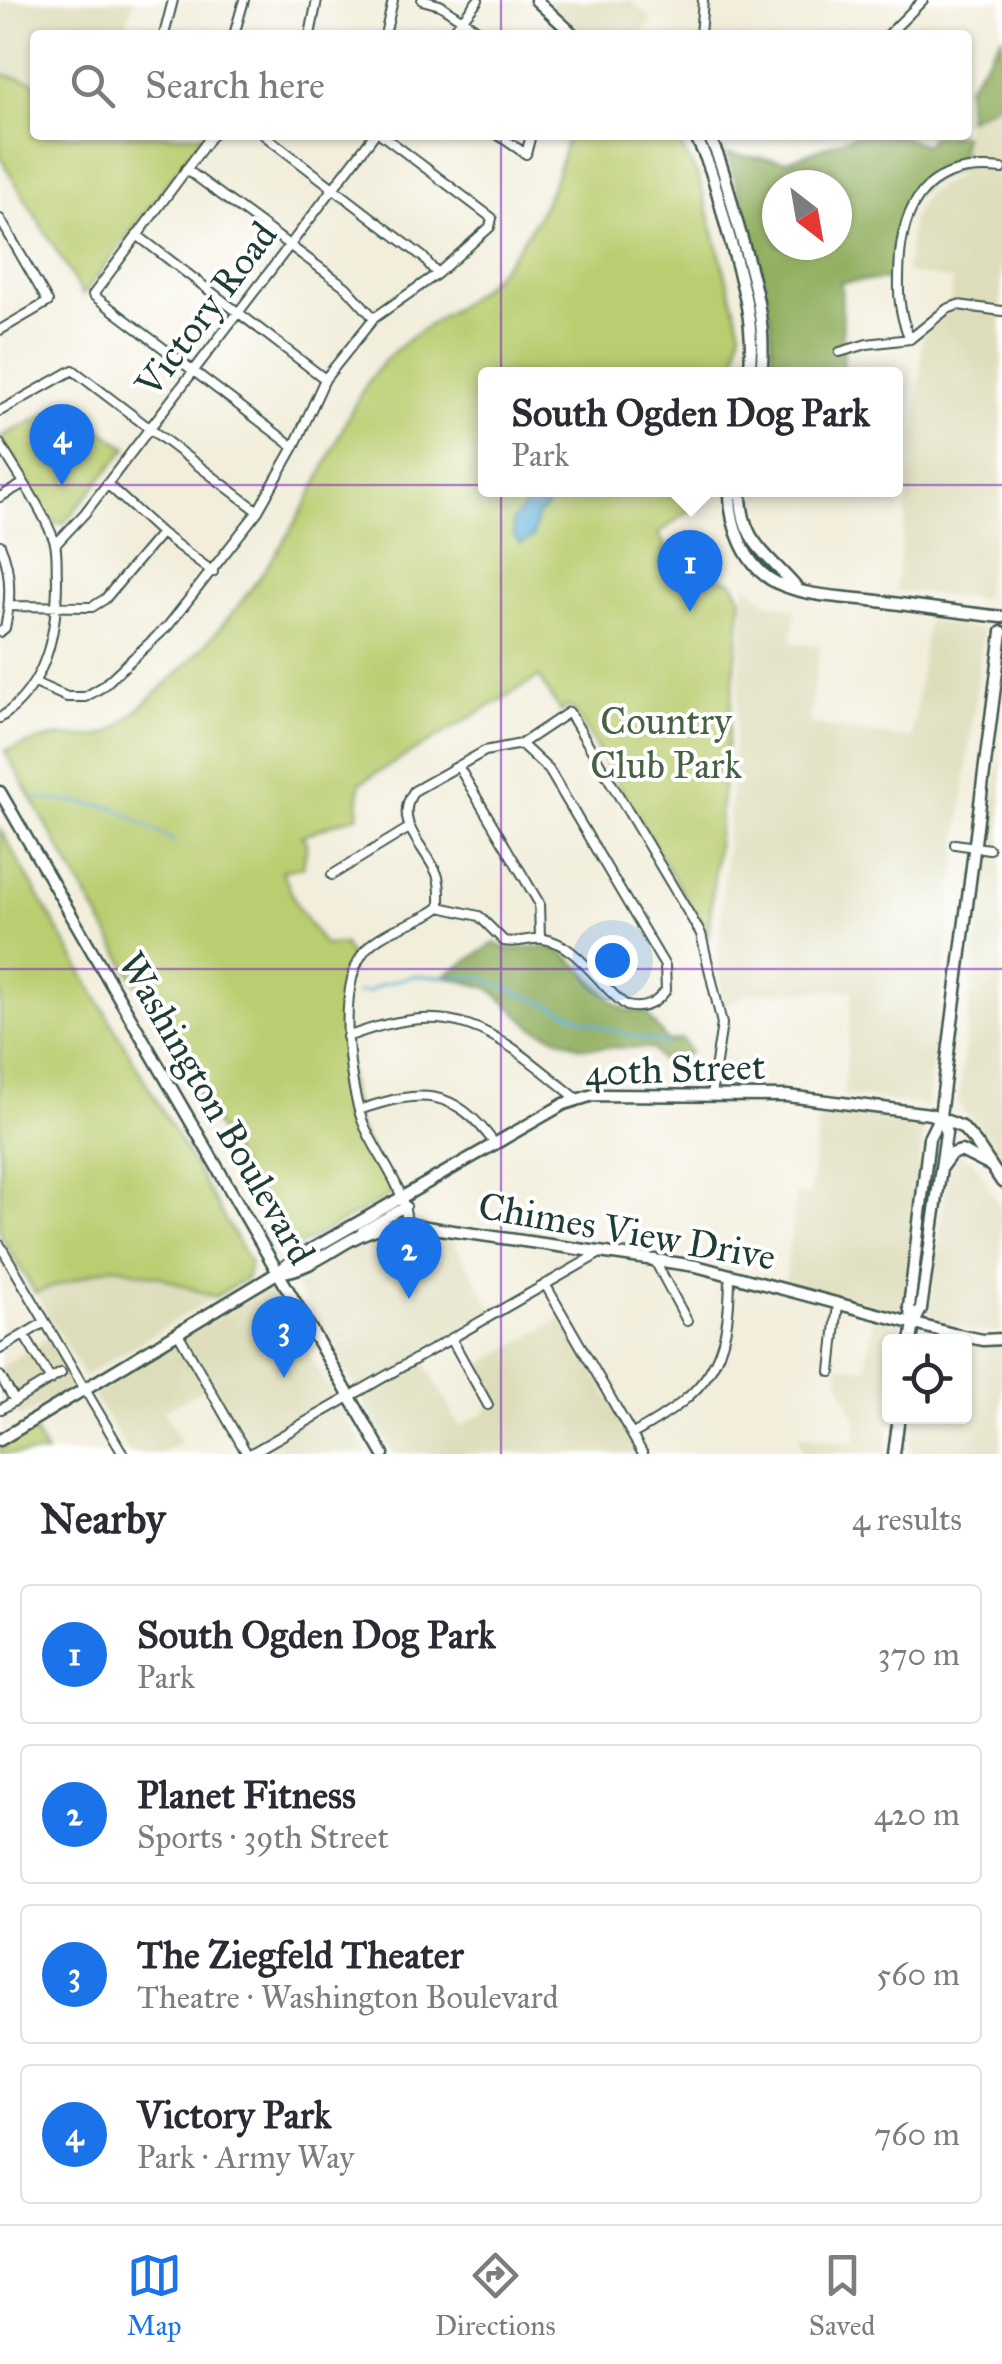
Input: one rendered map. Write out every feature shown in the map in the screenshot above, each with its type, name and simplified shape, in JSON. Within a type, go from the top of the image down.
[{"type":"main road","points":[[536,0],[569,30]]},
{"type":"main road","points":[[696,140],[711,170],[748,304],[750,367]]},
{"type":"main road","points":[[710,140],[722,167],[758,301],[761,367]]},
{"type":"main road","points":[[731,497],[733,522],[746,552],[777,582],[818,594],[1002,618]]},
{"type":"main road","points":[[742,497],[744,519],[753,541],[797,588]]},
{"type":"main road","points":[[914,1323],[909,1307],[929,1138],[940,1110],[1002,632]]},
{"type":"main road","name":"Washington Boulevard","points":[[0,792],[382,1454]]},
{"type":"main road","name":"40th Street","points":[[0,1440],[293,1260],[405,1202],[576,1098],[604,1094],[787,1096],[940,1110]]},
{"type":"main road","points":[[912,1334],[922,1305],[946,1133],[940,1110]]},
{"type":"main road","points":[[940,1110],[962,1127],[1002,1182]]},
{"type":"main road","points":[[941,1167],[949,1156],[961,1150],[994,1169]]},
{"type":"main road","name":"Chimes View Drive","points":[[358,1234],[380,1226],[407,1225],[654,1260],[730,1274],[977,1339],[1002,1340]]},
{"type":"main road","name":"40th Street","points":[[277,1273],[294,1271],[358,1234]]},
{"type":"main road","points":[[894,1454],[898,1424]]},
{"type":"street","points":[[165,30],[173,0]]},
{"type":"street","points":[[235,30],[244,0]]},
{"type":"street","points":[[311,30],[317,0]]},
{"type":"street","points":[[386,30],[393,0]]},
{"type":"street","points":[[422,0],[440,5],[477,30]]},
{"type":"street","points":[[454,30],[478,0]]},
{"type":"street","points":[[700,30],[703,0]]},
{"type":"street","points":[[893,30],[923,0]]},
{"type":"street","points":[[208,140],[94,295],[294,447]]},
{"type":"street","points":[[270,140],[424,256],[437,274]]},
{"type":"street","name":"Victory Road","points":[[56,544],[67,536],[332,188],[374,140]]},
{"type":"street","points":[[35,683],[67,697],[85,697],[102,688],[168,626],[258,510],[294,447],[325,379],[374,318],[437,274],[490,227],[492,218],[385,140]]},
{"type":"street","points":[[505,140],[526,154],[530,140]]},
{"type":"street","points":[[910,339],[897,292],[902,234],[912,203],[921,190],[959,170],[980,166],[1002,168]]},
{"type":"street","points":[[186,169],[346,287],[374,318]]},
{"type":"street","points":[[0,219],[48,302],[0,330]]},
{"type":"street","points":[[137,235],[325,379]]},
{"type":"street","points":[[0,247],[12,240]]},
{"type":"street","points":[[840,352],[910,339],[947,309],[958,306],[1002,311]]},
{"type":"street","points":[[0,411],[74,370],[258,510]]},
{"type":"street","points":[[0,444],[56,544],[50,647],[35,683],[0,718]]},
{"type":"street","points":[[0,497],[23,484]]},
{"type":"street","points":[[107,484],[161,533],[213,572]]},
{"type":"street","points":[[10,606],[92,607],[105,599],[161,533]]},
{"type":"street","points":[[0,544],[8,571],[10,606],[5,628],[0,632]]},
{"type":"street","points":[[440,907],[437,875],[409,828],[406,808],[414,792],[485,751],[521,744],[568,712],[701,934],[722,1024],[712,1095]]},
{"type":"street","points":[[440,907],[479,916],[504,941],[522,943],[540,938],[563,944],[627,1006],[653,1004],[666,990],[665,966],[549,770],[521,744]]},
{"type":"street","points":[[458,766],[538,903],[540,938]]},
{"type":"street","points":[[332,875],[409,828]]},
{"type":"street","points":[[955,844],[989,848]]},
{"type":"street","points":[[407,1225],[405,1202],[359,1110],[347,1037],[347,994],[357,961],[380,937],[426,918],[440,907]]},
{"type":"street","points":[[347,1037],[385,1022],[424,1017],[472,1026],[498,1038],[576,1098]]},
{"type":"street","points":[[359,1110],[396,1097],[436,1096],[470,1113],[495,1144]]},
{"type":"street","name":"40th Street","points":[[358,1234],[405,1202]]},
{"type":"street","points":[[0,1245],[122,1454]]},
{"type":"street","points":[[178,1333],[248,1454],[602,1252]]},
{"type":"street","points":[[654,1260],[687,1321]]},
{"type":"street","points":[[633,1434],[690,1399],[716,1363],[728,1322],[730,1274]]},
{"type":"street","points":[[545,1284],[643,1454]]},
{"type":"street","points":[[832,1372],[838,1304]]},
{"type":"street","points":[[0,1349],[45,1322]]},
{"type":"street","points":[[24,1335],[51,1380]]},
{"type":"street","points":[[452,1340],[488,1404]]},
{"type":"street","points":[[1,1409],[61,1374]]},
{"type":"street","points":[[0,1376],[15,1401]]},
{"type":"shaded area","points":[[0,0],[134,0],[125,30],[30,30],[30,81],[0,74]]},
{"type":"shaded area","points":[[545,0],[630,0],[653,20],[644,30],[580,30],[555,13]]},
{"type":"shaded area","points":[[1002,101],[1002,494],[982,599],[895,591],[914,453],[923,335],[949,311],[953,280],[906,273],[912,219],[926,193],[958,176],[964,140],[972,140],[972,116]]},
{"type":"shaded area","points":[[746,583],[768,602],[796,610],[791,643],[820,646],[809,724],[912,739],[927,620],[983,630],[928,1107],[843,1095],[853,990],[748,993],[721,1009],[718,962]]},
{"type":"shaded area","points":[[1002,740],[1002,1162],[990,1139],[958,1101]]},
{"type":"shaded area","points":[[820,1107],[925,1121],[900,1334],[882,1334],[882,1424],[889,1424],[886,1454],[803,1454],[798,1436],[855,1443],[857,1423],[839,1381],[838,1365],[866,1368],[875,1305],[785,1281],[796,1194],[810,1195]]},
{"type":"shaded area","points":[[959,1154],[974,1161],[1002,1210],[1002,1332],[978,1333],[936,1322],[929,1312],[949,1165]]},
{"type":"shaded area","points":[[411,1231],[450,1235],[494,1310],[420,1353],[460,1427],[485,1412],[491,1401],[473,1369],[563,1317],[642,1454],[394,1454],[289,1275],[370,1235]]},
{"type":"shaded area","points":[[113,1266],[214,1297],[84,1376],[35,1293]]},
{"type":"shaded area","points":[[265,1289],[275,1293],[367,1454],[253,1454],[212,1384],[163,1411],[180,1442],[160,1454],[129,1454],[93,1394]]},
{"type":"shaded area","points":[[49,1338],[75,1385],[21,1418],[0,1381],[0,1367]]},
{"type":"shaded area","points":[[972,1344],[1002,1345],[1002,1454],[909,1454],[913,1424],[972,1424]]},
{"type":"green space","points":[[1002,37],[1002,101],[972,116],[972,80]]},
{"type":"green space","points":[[0,74],[30,81],[30,140],[200,140],[83,295],[0,157]]},
{"type":"green space","name":"Country Club Park","points":[[566,140],[678,140],[698,176],[741,329],[735,367],[478,367],[478,497],[709,497],[658,534],[666,546],[660,564],[732,581],[742,598],[708,936],[574,710],[567,706],[561,713],[539,677],[360,783],[358,815],[301,836],[307,842],[303,867],[282,871],[298,907],[324,945],[343,944],[352,959],[341,981],[338,999],[355,1122],[394,1193],[297,1247],[282,1242],[5,751],[50,738],[109,733],[193,657],[278,550],[313,491],[358,398],[377,370],[407,340],[466,300],[502,267],[532,226]]},
{"type":"green space","points":[[842,140],[911,140],[925,145],[929,140],[962,140],[959,168],[924,185],[903,209],[894,240],[892,279],[841,282],[844,367],[771,367],[766,290],[727,154],[788,161]]},
{"type":"green space","points":[[58,409],[72,409],[127,448],[64,523],[51,524],[0,437]]},
{"type":"green space","points":[[0,829],[250,1263],[247,1278],[214,1297],[160,1277],[113,1266],[35,1293],[0,1234]]},
{"type":"green space","points":[[495,943],[510,949],[557,950],[616,1004],[627,1010],[644,1011],[668,1042],[682,1039],[690,1052],[667,1068],[651,1048],[581,1047],[534,1028],[489,988],[444,976]]},
{"type":"green space","points":[[33,1429],[47,1454],[0,1454],[0,1448]]},
{"type":"water","points":[[534,497],[556,497],[537,517],[533,537],[520,544],[514,536],[512,521]]},
{"type":"waterway","points":[[36,798],[113,807],[175,842]]},
{"type":"waterway","points":[[357,993],[412,976],[480,977],[613,1031],[666,1044]]},
{"type":"place","name":"Victory Park","points":[[62,486]]},
{"type":"place","name":"South Ogden Dog Park","points":[[690,612]]},
{"type":"place","name":"Planet Fitness","points":[[409,1299]]},
{"type":"place","name":"The Ziegfeld Theater","points":[[284,1378]]}]
